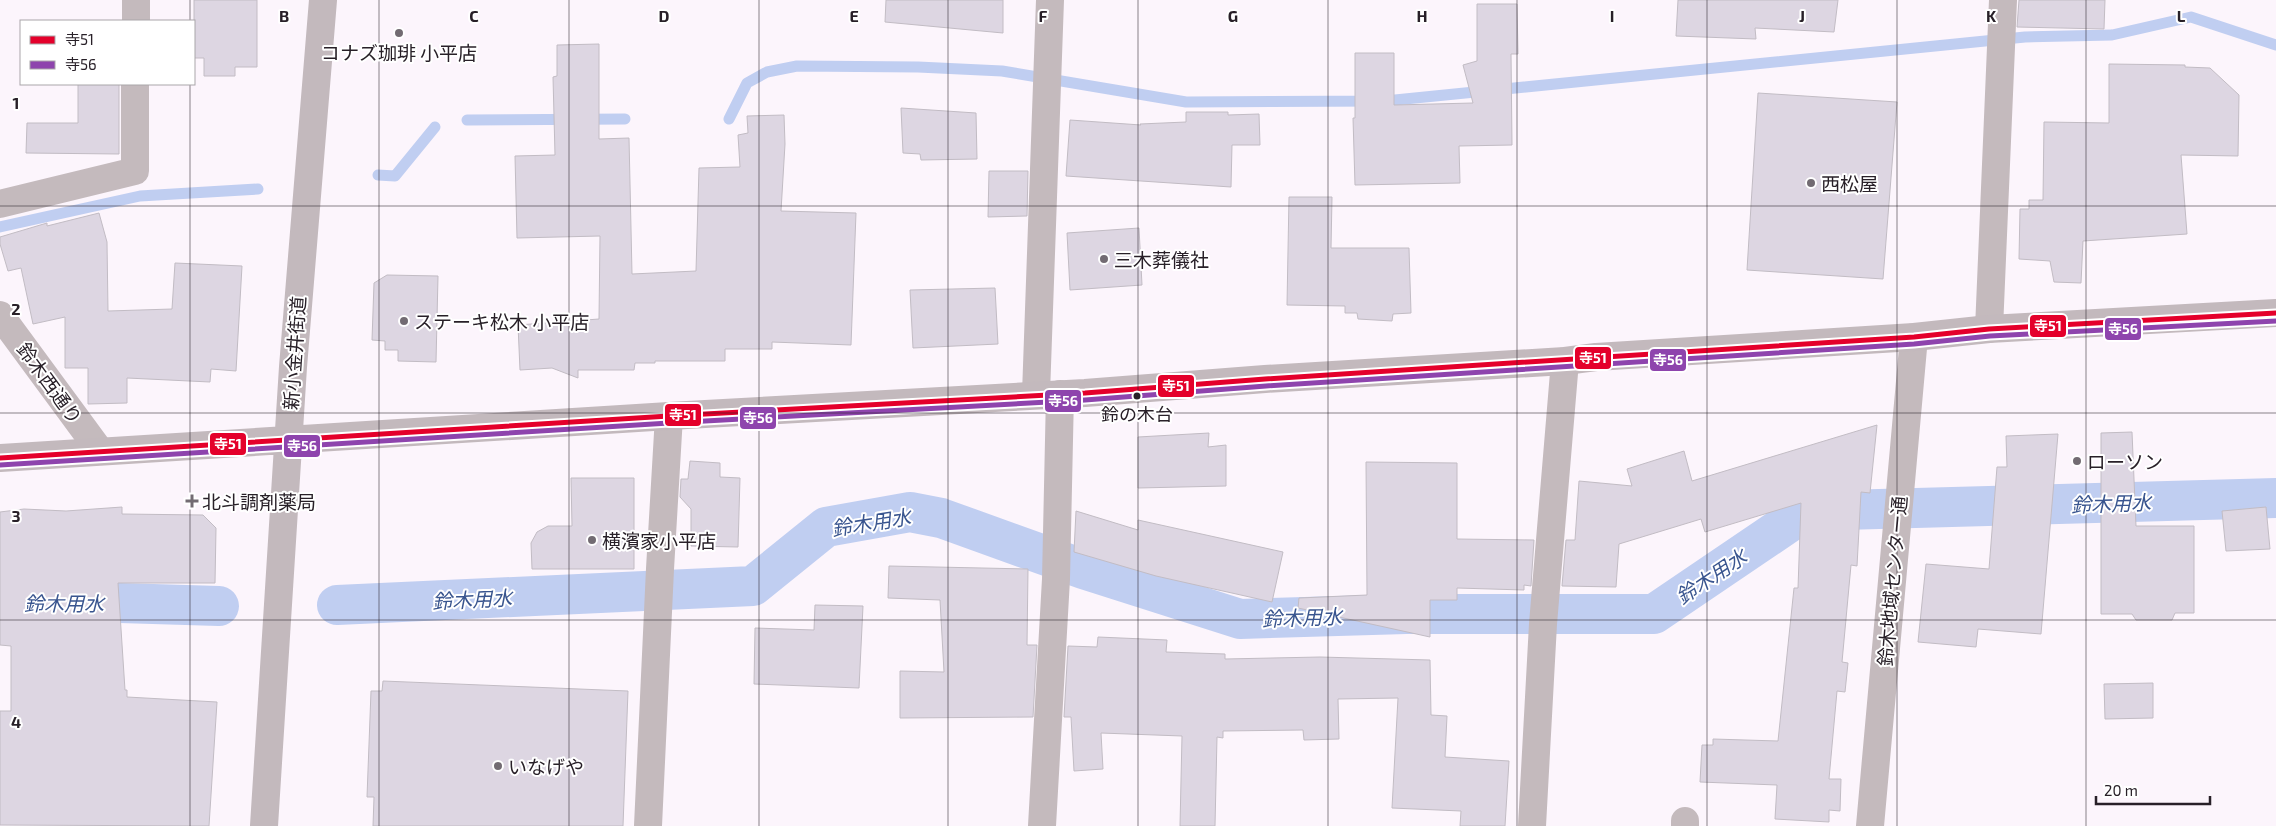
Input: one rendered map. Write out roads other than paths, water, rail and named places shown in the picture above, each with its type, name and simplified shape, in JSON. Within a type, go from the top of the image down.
[{"type":"main road","name":"新小金井街道","points":[[264,826],[288,440],[323,0]]},
{"type":"main road","points":[[0,458],[1566,361],[1596,357],[1914,336],[1989,329],[2276,313]]},
{"type":"street","points":[[136,0],[136,20]]},
{"type":"street","points":[[1042,826],[1056,579],[1056,542],[1048,394],[1046,104],[1050,0]]},
{"type":"street","points":[[1989,329],[2004,0]]},
{"type":"street","points":[[0,204],[135,171],[135,85]]},
{"type":"street","name":"鈴木西通り","points":[[0,315],[100,451]]},
{"type":"street","name":"鈴木地域センター通","points":[[1870,826],[1914,336]]},
{"type":"street","points":[[1532,826],[1543,624],[1566,361]]},
{"type":"street","points":[[648,826],[669,416]]},
{"type":"waterway","points":[[729,119],[747,83],[767,72],[797,66],[918,67],[1002,71],[1186,102],[1385,101],[2025,37],[2112,35],[2191,17],[2276,45]]},
{"type":"waterway","points":[[467,120],[625,119]]},
{"type":"waterway","points":[[378,175],[395,176],[435,127]]},
{"type":"waterway","points":[[0,227],[140,196],[258,189]]},
{"type":"waterway","name":"鈴木用水","points":[[337,605],[753,586],[826,527],[910,512],[941,518],[1083,569],[1240,619],[1406,614],[1654,614],[1806,511],[2276,498]]},
{"type":"waterway","name":"鈴木用水","points":[[0,603],[87,602],[219,606]]},
{"type":"place","name":"コナズ珈琲 小平店","points":[[399,33]]},
{"type":"place","name":"西松屋","points":[[1811,183]]},
{"type":"place","name":"三木葬儀社","points":[[1104,259]]},
{"type":"place","name":"ステーキ松木 小平店","points":[[404,321]]},
{"type":"place","name":"鈴の木台","points":[[1137,396]]},
{"type":"place","name":"ローソン","points":[[2077,461]]},
{"type":"place","name":"北斗調剤薬局","points":[[192,501]]},
{"type":"place","name":"横濱家小平店","points":[[592,540]]},
{"type":"place","name":"いなげや","points":[[498,766]]}]
